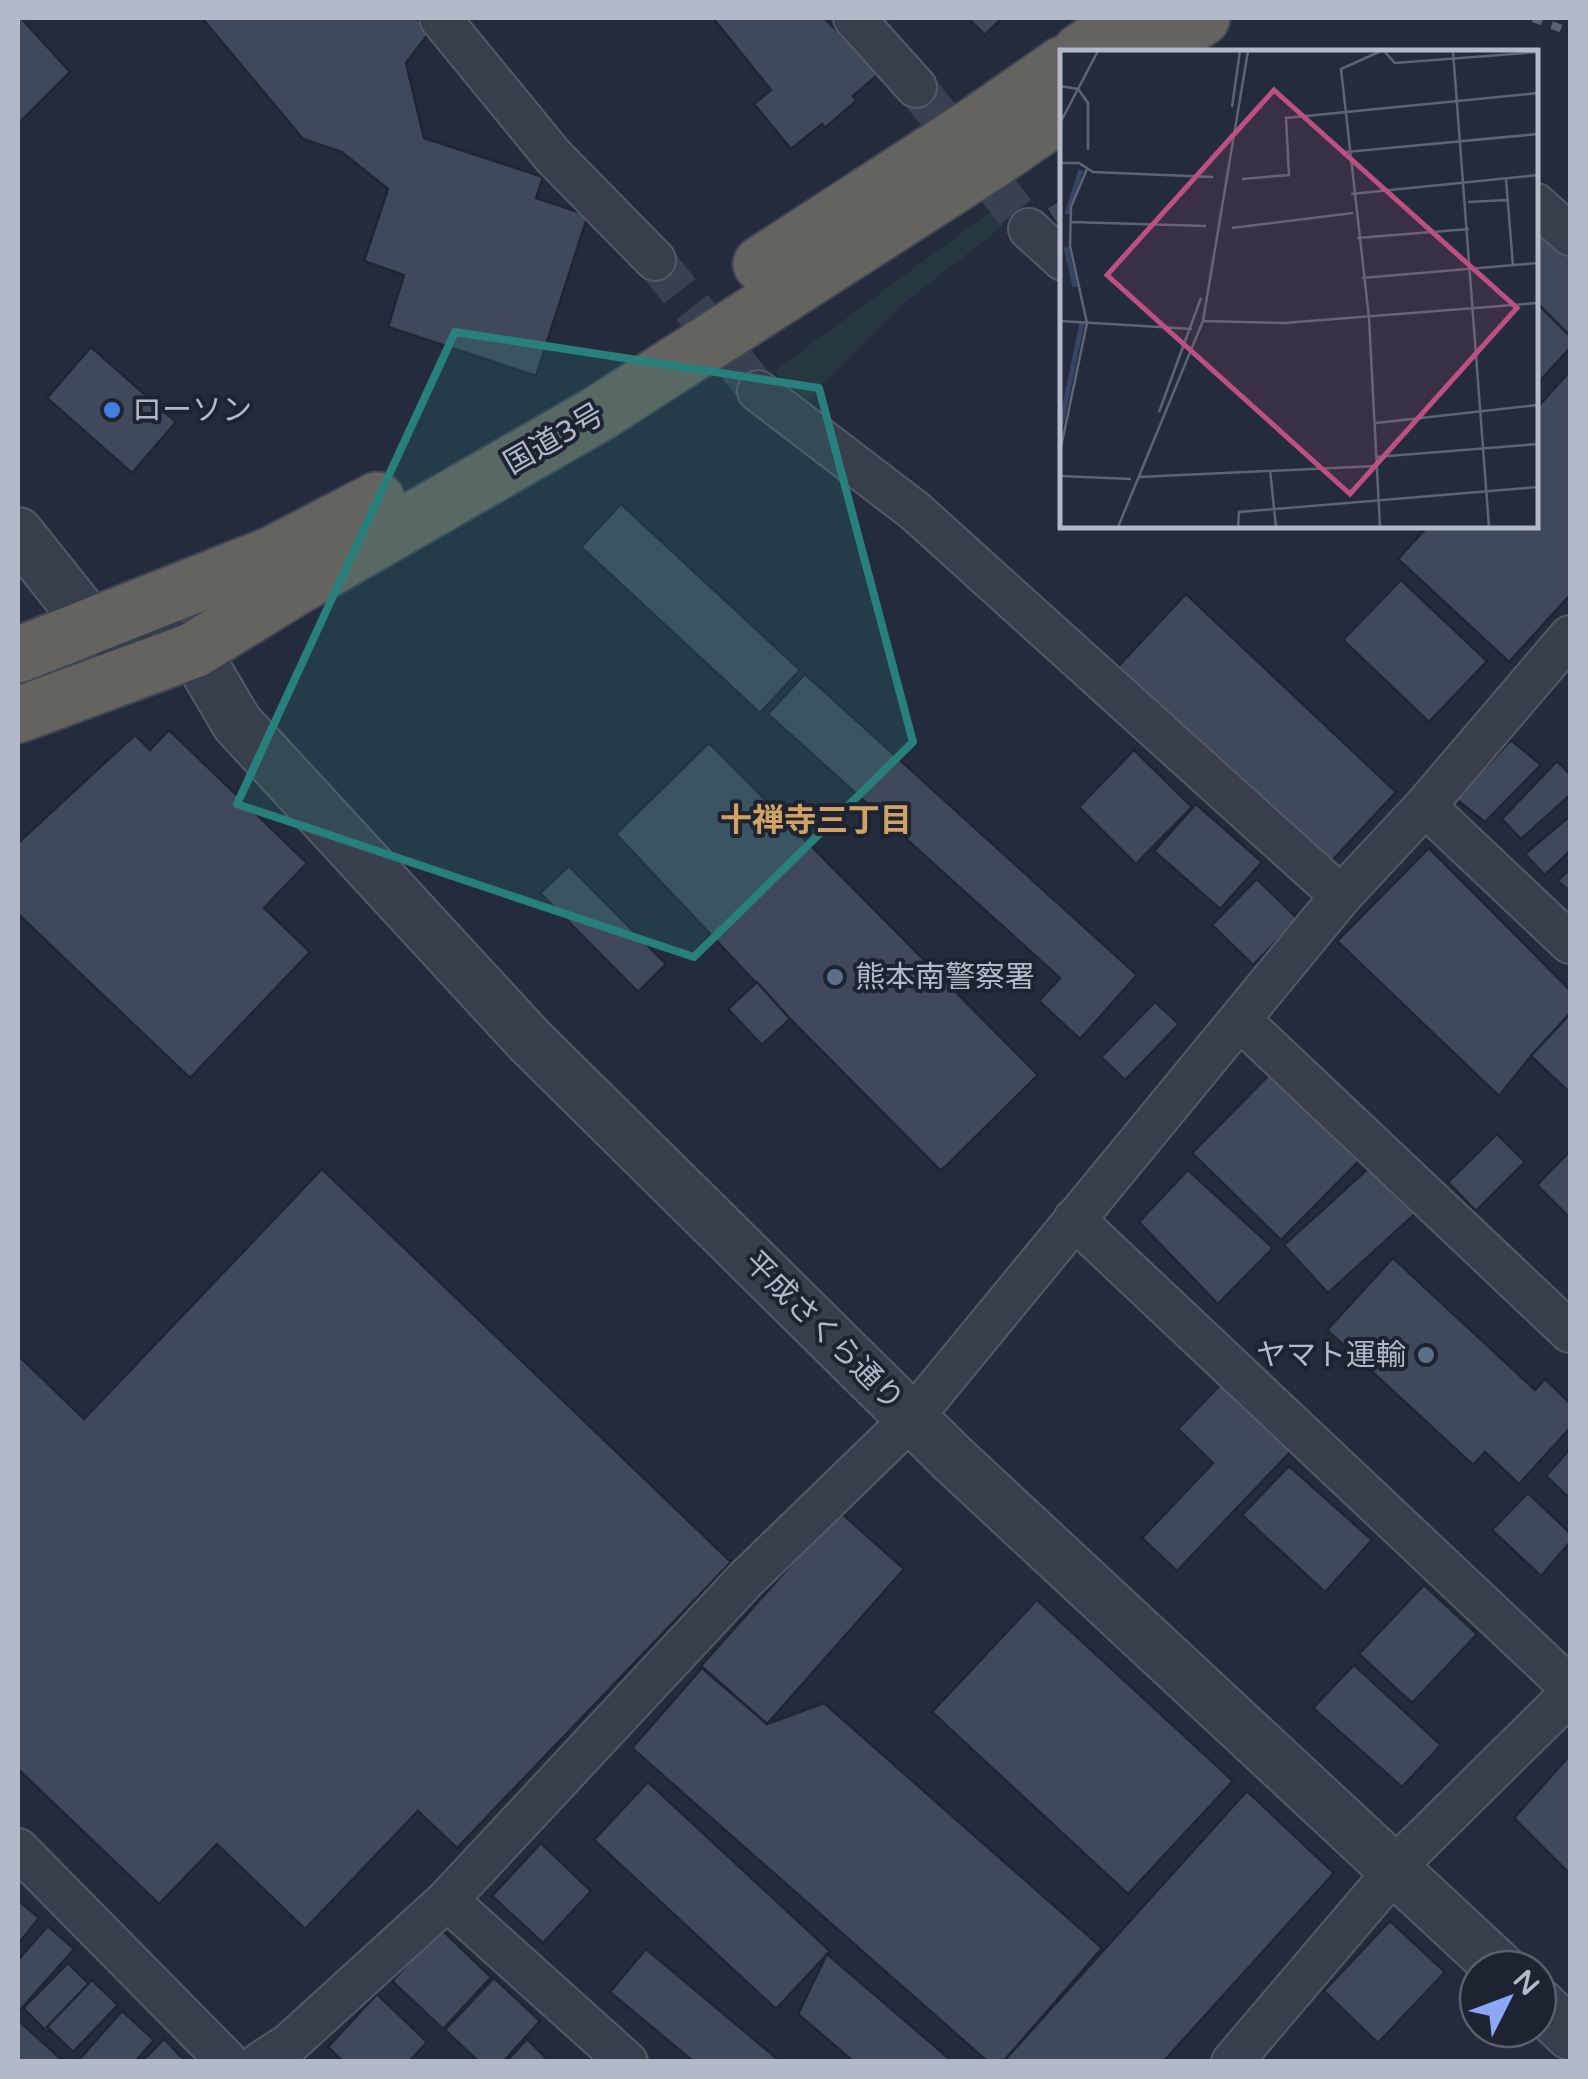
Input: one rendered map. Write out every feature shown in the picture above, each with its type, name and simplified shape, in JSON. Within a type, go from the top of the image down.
[{"type":"highway","points":[[1088,50],[1162,32]]},
{"type":"highway","name":"国道3号","points":[[18,655],[274,554],[439,468],[600,370],[1060,66]]},
{"type":"highway","name":"国道3号","points":[[18,716],[194,650],[598,414],[1060,114]]},
{"type":"street","points":[[440,18],[552,156],[655,260]]},
{"type":"street","points":[[854,18],[916,87]]},
{"type":"street","points":[[1538,206],[1570,235]]},
{"type":"street","points":[[1029,229],[1060,257]]},
{"type":"street","points":[[758,391],[915,511],[1341,896]]},
{"type":"street","points":[[18,533],[93,627],[194,650]]},
{"type":"street","points":[[286,2056],[446,1900],[745,1580],[912,1418],[1341,896],[1425,806],[1570,636]]},
{"type":"street","name":"平成さくら通り","points":[[194,650],[237,723],[530,1040],[912,1418],[1479,1949]]},
{"type":"street","points":[[1425,806],[1570,943]]},
{"type":"street","points":[[1240,1020],[1570,1332]]},
{"type":"street","points":[[1074,1218],[1570,1690],[1413,1850],[1232,2062]]},
{"type":"street","points":[[18,1849],[228,2062]]},
{"type":"street","points":[[446,1900],[627,2062]]},
{"type":"highlighted area","points":[[455,332],[819,388],[913,742],[694,957],[237,804]]},
{"type":"shaded area","points":[[994,209],[1003,226],[905,302],[807,400],[775,371]]},
{"type":"building","points":[[18,18],[70,72],[18,124]]},
{"type":"building","points":[[202,18],[416,18],[429,33],[406,63],[424,138],[543,177],[536,198],[588,215],[536,376],[388,327],[404,275],[364,261],[388,189],[342,152],[303,139]]},
{"type":"building","points":[[713,18],[824,18],[881,72],[825,128],[822,124],[791,149],[754,104],[771,90]]},
{"type":"building","points":[[968,18],[1002,18],[985,35]]},
{"type":"building","points":[[1060,200],[1060,230],[1046,208]]},
{"type":"building","points":[[1538,224],[1570,256],[1570,336],[1538,304]]},
{"type":"building","points":[[1538,304],[1570,336],[1570,348],[1538,383]]},
{"type":"building","name":"ローソン","points":[[91,347],[176,422],[132,473],[47,398]]},
{"type":"building","points":[[1570,371],[1570,595],[1509,662],[1398,559],[1426,528],[1538,528],[1538,407]]},
{"type":"building","points":[[621,504],[800,670],[760,713],[581,547]]},
{"type":"building","points":[[1401,580],[1487,661],[1429,722],[1343,640]]},
{"type":"building","points":[[1186,594],[1396,792],[1325,868],[1115,670]]},
{"type":"building","points":[[805,674],[1137,975],[1080,1039],[1039,1001],[1060,978],[768,714]]},
{"type":"building","points":[[169,730],[307,863],[264,908],[310,952],[190,1078],[18,914],[18,843],[135,735],[150,750]]},
{"type":"building","points":[[1511,740],[1541,765],[1485,822],[1456,799]]},
{"type":"building","points":[[709,743],[1038,1075],[941,1171],[790,1019],[616,834]]},
{"type":"building","points":[[1134,750],[1192,807],[1136,864],[1079,807]]},
{"type":"building","points":[[1557,761],[1570,774],[1570,795],[1521,839],[1502,819]]},
{"type":"building","points":[[1196,804],[1262,862],[1220,909],[1154,851]]},
{"type":"building","points":[[1570,816],[1570,851],[1545,875],[1525,854]]},
{"type":"building","points":[[1429,848],[1570,990],[1570,1013],[1499,1096],[1337,941]]},
{"type":"building","points":[[569,866],[666,964],[638,992],[540,893]]},
{"type":"building","points":[[1570,869],[1570,891],[1557,881]]},
{"type":"building","points":[[1257,879],[1298,919],[1253,965],[1212,925]]},
{"type":"building","points":[[757,982],[790,1019],[762,1045],[728,1009]]},
{"type":"building","points":[[1155,1002],[1179,1024],[1125,1080],[1101,1057]]},
{"type":"building","points":[[1570,1014],[1570,1093],[1531,1056]]},
{"type":"building","points":[[1270,1074],[1359,1161],[1281,1240],[1192,1153]]},
{"type":"building","points":[[1497,1134],[1525,1162],[1476,1211],[1448,1182]]},
{"type":"building","points":[[1570,1151],[1570,1218],[1537,1185]]},
{"type":"building","points":[[1371,1166],[1415,1214],[1328,1293],[1284,1245]]},
{"type":"building","points":[[322,1169],[731,1562],[457,1848],[418,1811],[305,1929],[217,1844],[159,1904],[18,1769],[18,1355],[84,1419]]},
{"type":"building","points":[[1188,1170],[1273,1248],[1218,1304],[1139,1222]]},
{"type":"building","name":"ヤマト運輸","points":[[1393,1258],[1535,1390],[1545,1379],[1570,1403],[1570,1428],[1519,1484],[1485,1452],[1473,1465],[1327,1330]]},
{"type":"building","points":[[1225,1380],[1295,1447],[1177,1571],[1142,1538],[1213,1463],[1178,1429]]},
{"type":"building","points":[[1570,1449],[1570,1499],[1546,1476]]},
{"type":"building","points":[[1289,1466],[1372,1540],[1325,1592],[1242,1515]]},
{"type":"building","points":[[1528,1493],[1570,1533],[1570,1542],[1541,1576],[1492,1530]]},
{"type":"building","points":[[839,1511],[904,1569],[767,1724],[701,1666]]},
{"type":"building","points":[[1424,1585],[1477,1634],[1412,1703],[1359,1654]]},
{"type":"building","points":[[1037,1600],[1233,1781],[1128,1894],[932,1712]]},
{"type":"building","points":[[1354,1665],[1441,1745],[1402,1787],[1313,1708]]},
{"type":"building","points":[[702,1668],[767,1724],[824,1703],[1102,1948],[1003,2062],[988,2062],[632,1748]]},
{"type":"building","points":[[1570,1755],[1570,1874],[1514,1818]]},
{"type":"building","points":[[648,1782],[830,1951],[776,2009],[594,1840]]},
{"type":"building","points":[[1247,1791],[1334,1873],[1163,2062],[1003,2062]]},
{"type":"building","points":[[541,1843],[591,1891],[543,1943],[492,1896]]},
{"type":"building","points":[[18,1900],[39,1918],[18,1944]]},
{"type":"building","points":[[1390,1921],[1445,1972],[1378,2043],[1324,1991]]},
{"type":"building","points":[[48,1926],[74,1949],[20,2010],[18,1960]]},
{"type":"building","points":[[441,1929],[491,1977],[443,2029],[392,1981]]},
{"type":"building","points":[[646,1949],[781,2062],[694,2062],[610,1992]]},
{"type":"building","points":[[827,1954],[953,2062],[854,2062],[798,2014]]},
{"type":"building","points":[[68,1963],[92,1987],[47,2032],[23,2008]]},
{"type":"building","points":[[494,1978],[540,2021],[503,2062],[479,2062],[445,2030]]},
{"type":"building","points":[[92,1980],[118,2005],[73,2052],[47,2027]]},
{"type":"building","points":[[377,1994],[427,2042],[409,2062],[343,2062],[328,2047]]},
{"type":"building","points":[[122,2011],[154,2040],[135,2062],[77,2062]]},
{"type":"building","points":[[18,2020],[62,2060],[61,2062],[18,2062]]},
{"type":"building","points":[[164,2039],[186,2062],[141,2062]]},
{"type":"building","points":[[527,2039],[550,2062],[506,2062]]},
{"type":"tunnel","points":[[916,87],[1029,229]]},
{"type":"tunnel","points":[[655,260],[758,391]]},
{"type":"railway","points":[[1533,18],[1570,32]]},
{"type":"place","name":"ローソン","points":[[112,410]]},
{"type":"place","name":"熊本南警察署","points":[[835,977]]},
{"type":"place","name":"ヤマト運輸","points":[[1426,1355]]},
{"type":"district","name":"十禅寺三丁目","points":[[816,821]]}]
